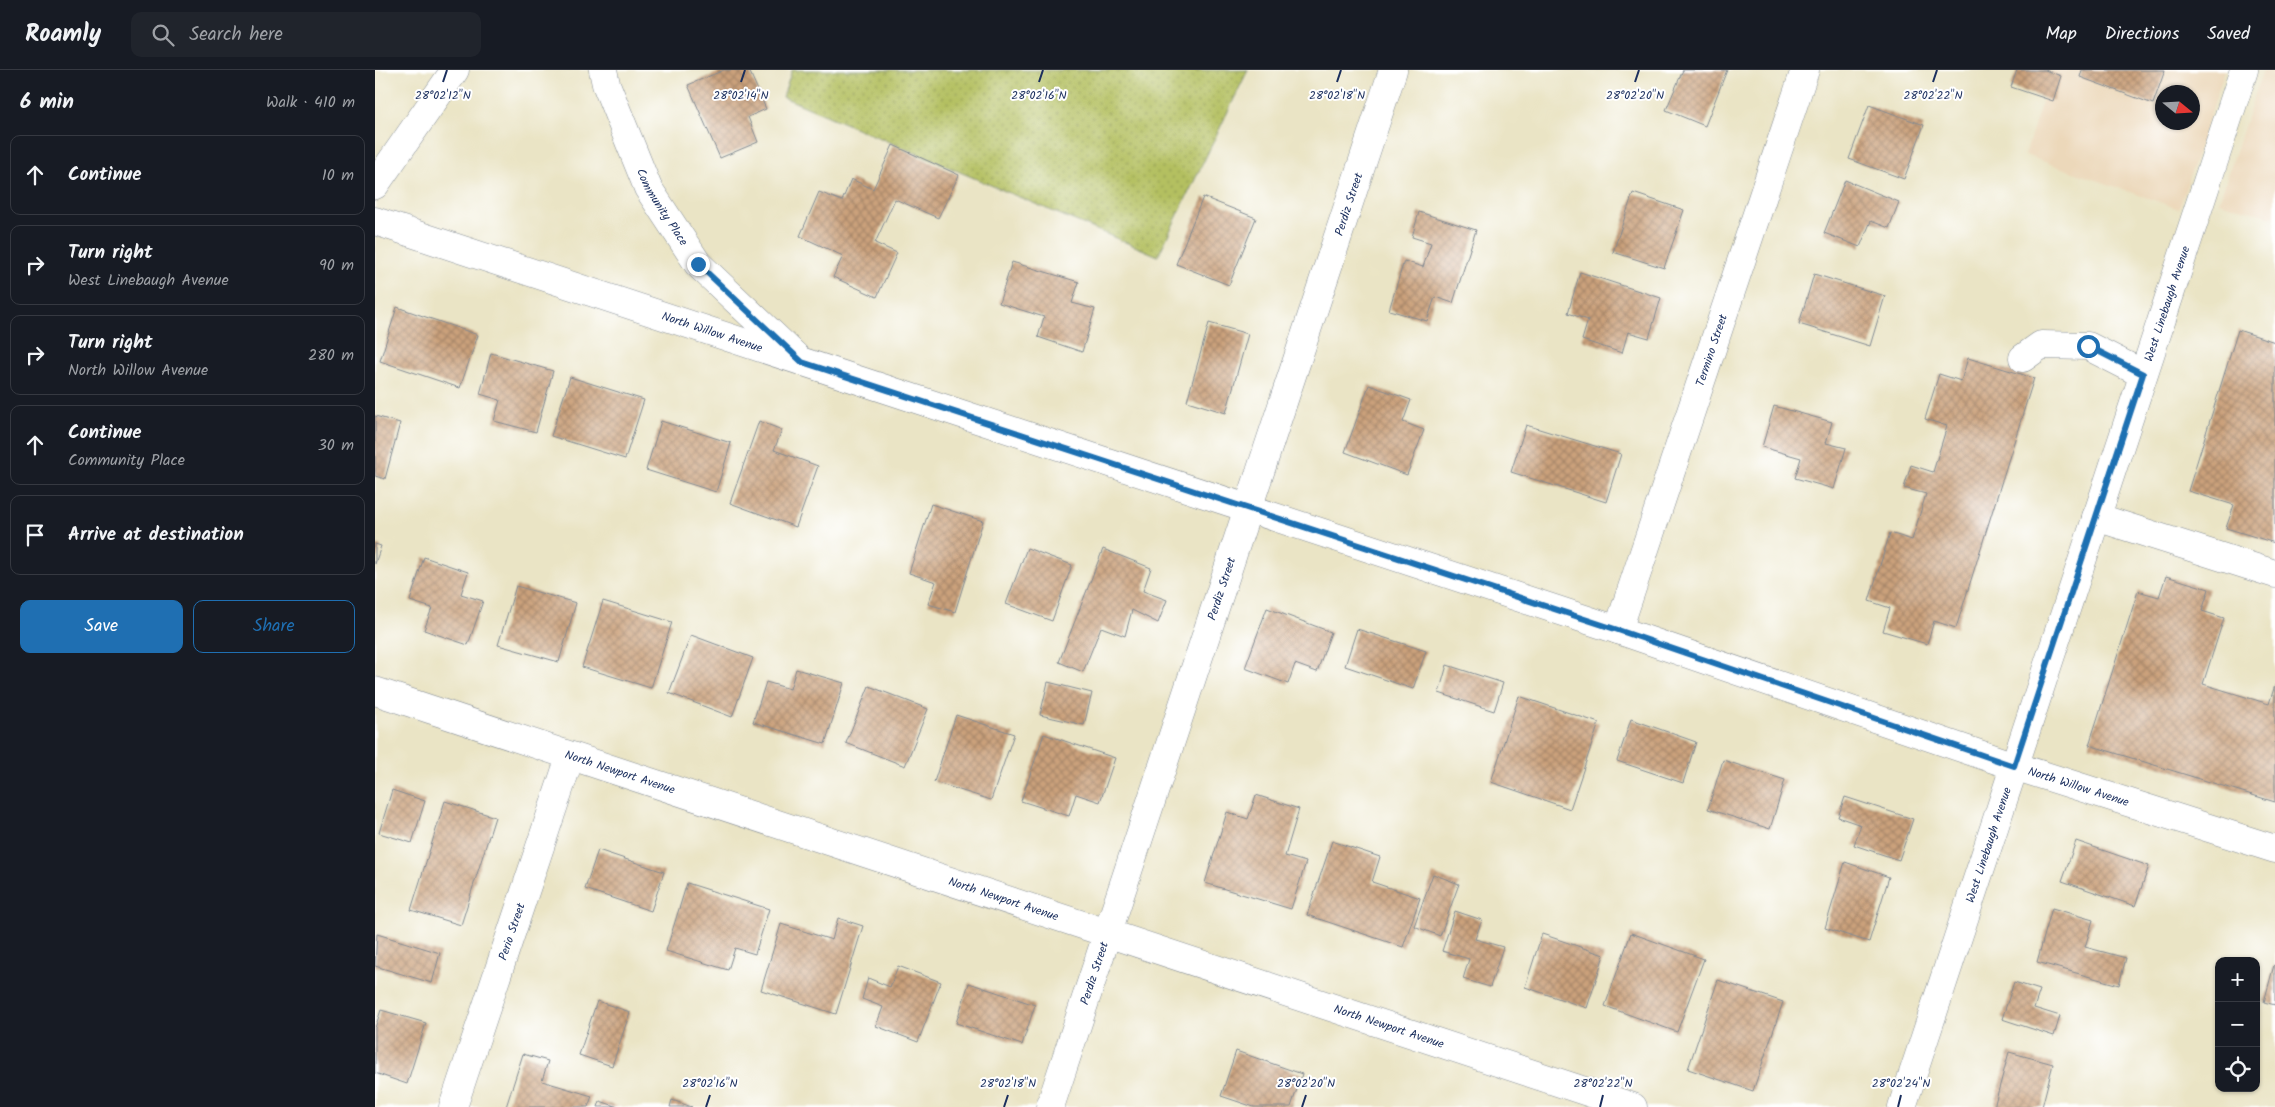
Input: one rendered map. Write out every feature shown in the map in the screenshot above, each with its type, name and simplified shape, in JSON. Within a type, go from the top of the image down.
[{"type":"street","points":[[375,185],[455,70]]},
{"type":"street","name":"Community Place","points":[[603,70],[606,84],[648,188],[698,264],[802,362]]},
{"type":"street","name":"Perdiz Street","points":[[1050,1107],[1393,70]]},
{"type":"street","name":"Termino Street","points":[[1618,630],[1805,70]]},
{"type":"street","name":"West Linebaugh Avenue","points":[[1902,1107],[2244,70]]},
{"type":"street","name":"North Willow Avenue","points":[[375,221],[1618,630],[2014,766],[2275,848]]},
{"type":"street","points":[[2023,358],[2041,345],[2088,346],[2143,374]]},
{"type":"street","points":[[2096,517],[2275,574]]},
{"type":"street","name":"North Newport Avenue","points":[[375,691],[1633,1107]]},
{"type":"street","name":"Perio Street","points":[[453,1107],[570,757]]},
{"type":"shaded area","points":[[2052,70],[2225,70],[2179,209],[2025,155]]},
{"type":"shaded area","points":[[2263,70],[2275,70],[2275,218],[2219,202]]},
{"type":"green space","points":[[792,70],[1248,70],[1158,256],[783,97]]},
{"type":"building","points":[[724,70],[749,70],[766,109],[748,117],[758,142],[720,158],[688,85]]},
{"type":"building","points":[[1683,70],[1727,70],[1705,126],[1666,110]]},
{"type":"building","points":[[2017,70],[2045,70],[2061,76],[2053,101],[2011,87]]},
{"type":"building","points":[[2082,70],[2165,70],[2160,85],[2155,85],[2153,104],[2080,77]]},
{"type":"building","points":[[1869,105],[1924,125],[1904,179],[1849,159]]},
{"type":"building","points":[[893,145],[959,175],[938,218],[895,199],[875,243],[897,253],[877,297],[833,277],[843,256],[800,236],[819,192],[842,201],[851,179],[873,189]]},
{"type":"building","points":[[1845,180],[1899,202],[1889,228],[1871,221],[1860,247],[1824,233]]},
{"type":"building","points":[[1633,193],[1684,210],[1664,268],[1613,252]]},
{"type":"building","points":[[1203,197],[1256,218],[1229,285],[1176,264]]},
{"type":"building","points":[[1419,212],[1476,230],[1453,303],[1435,297],[1427,321],[1389,310],[1404,261],[1423,267],[1431,243],[1412,237]]},
{"type":"building","points":[[1012,262],[1079,282],[1072,303],[1095,309],[1082,352],[1038,337],[1044,317],[999,303]]},
{"type":"building","points":[[1580,272],[1661,298],[1649,338],[1628,332],[1622,353],[1582,340],[1588,320],[1568,313]]},
{"type":"building","points":[[1814,274],[1885,296],[1870,346],[1799,324]]},
{"type":"building","points":[[397,307],[478,335],[460,388],[380,361]]},
{"type":"building","points":[[1209,323],[1248,334],[1226,413],[1187,401]]},
{"type":"building","points":[[2238,330],[2275,342],[2275,543],[2226,528],[2234,505],[2188,491]]},
{"type":"building","points":[[491,353],[553,371],[536,432],[494,421],[500,400],[480,394]]},
{"type":"building","points":[[1968,358],[2034,378],[1956,628],[1934,621],[1927,644],[1883,631],[1890,608],[1869,601],[1890,533],[1912,540],[1926,494],[1904,488],[1911,465],[1933,472],[1947,426],[1925,419],[1939,374],[1961,381]]},
{"type":"building","points":[[570,377],[644,400],[625,459],[551,436]]},
{"type":"building","points":[[1369,385],[1411,400],[1403,422],[1424,430],[1407,475],[1345,452]]},
{"type":"building","points":[[1774,406],[1832,422],[1826,443],[1846,448],[1834,489],[1795,478],[1801,458],[1762,447]]},
{"type":"building","points":[[375,416],[400,423],[385,479],[375,476]]},
{"type":"building","points":[[661,421],[731,443],[716,492],[646,470]]},
{"type":"building","points":[[759,421],[782,430],[774,450],[818,466],[796,527],[730,503]]},
{"type":"building","points":[[1526,425],[1621,454],[1606,502],[1511,472]]},
{"type":"building","points":[[931,504],[983,521],[955,612],[928,604],[936,582],[909,573]]},
{"type":"building","points":[[375,544],[381,546],[375,564]]},
{"type":"building","points":[[1027,548],[1072,565],[1052,621],[1006,604]]},
{"type":"building","points":[[1103,549],[1151,568],[1143,591],[1167,600],[1158,623],[1132,610],[1125,636],[1101,627],[1083,672],[1059,662]]},
{"type":"building","points":[[424,557],[468,572],[461,594],[483,601],[468,645],[424,630],[432,608],[410,601]]},
{"type":"building","points":[[2166,576],[2209,589],[2202,611],[2224,618],[2203,684],[2269,704],[2275,685],[2275,802],[2089,745],[2138,591],[2159,597]]},
{"type":"building","points":[[516,586],[576,603],[559,662],[498,645]]},
{"type":"building","points":[[603,601],[672,622],[651,688],[582,667]]},
{"type":"building","points":[[1267,608],[1331,632],[1317,672],[1295,664],[1288,684],[1245,668]]},
{"type":"building","points":[[1357,629],[1426,651],[1413,689],[1345,666]]},
{"type":"building","points":[[691,635],[753,658],[732,717],[669,693]]},
{"type":"building","points":[[1447,665],[1503,683],[1494,711],[1439,693]]},
{"type":"building","points":[[796,669],[844,683],[825,744],[753,722],[766,682],[790,689]]},
{"type":"building","points":[[1048,682],[1092,693],[1084,725],[1040,715]]},
{"type":"building","points":[[869,686],[928,709],[905,766],[846,743]]},
{"type":"building","points":[[1519,696],[1599,723],[1570,809],[1491,782]]},
{"type":"building","points":[[956,715],[1014,734],[991,800],[934,782]]},
{"type":"building","points":[[1631,719],[1696,742],[1683,783],[1617,761]]},
{"type":"building","points":[[1044,734],[1115,758],[1100,802],[1076,794],[1069,816],[1021,801]]},
{"type":"building","points":[[1723,760],[1785,780],[1770,829],[1708,809]]},
{"type":"building","points":[[392,790],[425,801],[412,843],[379,833]]},
{"type":"building","points":[[1256,795],[1299,809],[1285,856],[1306,862],[1291,909],[1205,883],[1227,812],[1248,819]]},
{"type":"building","points":[[1845,797],[1913,819],[1899,860],[1854,845],[1861,825],[1838,817]]},
{"type":"building","points":[[445,801],[495,817],[461,925],[411,910]]},
{"type":"building","points":[[1332,841],[1380,857],[1372,882],[1420,898],[1403,947],[1307,915]]},
{"type":"building","points":[[2076,841],[2149,866],[2135,906],[2062,881]]},
{"type":"building","points":[[598,850],[664,872],[651,911],[585,889]]},
{"type":"building","points":[[1845,862],[1889,877],[1869,942],[1825,928]]},
{"type":"building","points":[[1433,874],[1459,884],[1440,936],[1414,926]]},
{"type":"building","points":[[687,883],[769,909],[755,954],[735,948],[728,970],[666,951]]},
{"type":"building","points":[[2052,908],[2093,920],[2085,947],[2126,958],[2119,985],[2037,962]]},
{"type":"building","points":[[1455,911],[1482,920],[1475,939],[1503,947],[1490,987],[1463,979],[1469,959],[1442,951]]},
{"type":"building","points":[[838,918],[863,926],[836,1014],[761,990],[781,924],[832,940]]},
{"type":"building","points":[[1631,933],[1704,959],[1677,1032],[1605,1006]]},
{"type":"building","points":[[377,934],[440,953],[432,983],[375,966]]},
{"type":"building","points":[[1542,934],[1604,955],[1587,1008],[1525,987]]},
{"type":"building","points":[[2275,965],[2275,1005],[2264,1002]]},
{"type":"building","points":[[898,966],[941,982],[918,1042],[876,1026],[883,1007],[862,999],[868,978],[890,987]]},
{"type":"building","points":[[1718,980],[1783,1002],[1753,1091],[1688,1069]]},
{"type":"building","points":[[2014,982],[2040,990],[2034,1008],[2060,1016],[2054,1036],[2002,1019]]},
{"type":"building","points":[[969,983],[1035,1005],[1022,1045],[956,1023]]},
{"type":"building","points":[[597,1001],[630,1012],[612,1066],[579,1055]]},
{"type":"building","points":[[381,1010],[426,1023],[407,1084],[375,1073],[375,1028]]},
{"type":"building","points":[[1236,1051],[1302,1074],[1291,1107],[1254,1107],[1221,1096]]},
{"type":"building","points":[[2009,1052],[2053,1064],[2042,1107],[1994,1107]]},
{"type":"building","points":[[523,1054],[548,1061],[542,1081],[592,1096],[588,1107],[506,1107]]},
{"type":"building","points":[[672,1100],[692,1107],[670,1107]]},
{"type":"building","points":[[600,1101],[618,1107],[598,1107]]},
{"type":"route","points":[[698,264],[802,362],[1618,630],[2014,766],[2143,374],[2088,346]]}]
